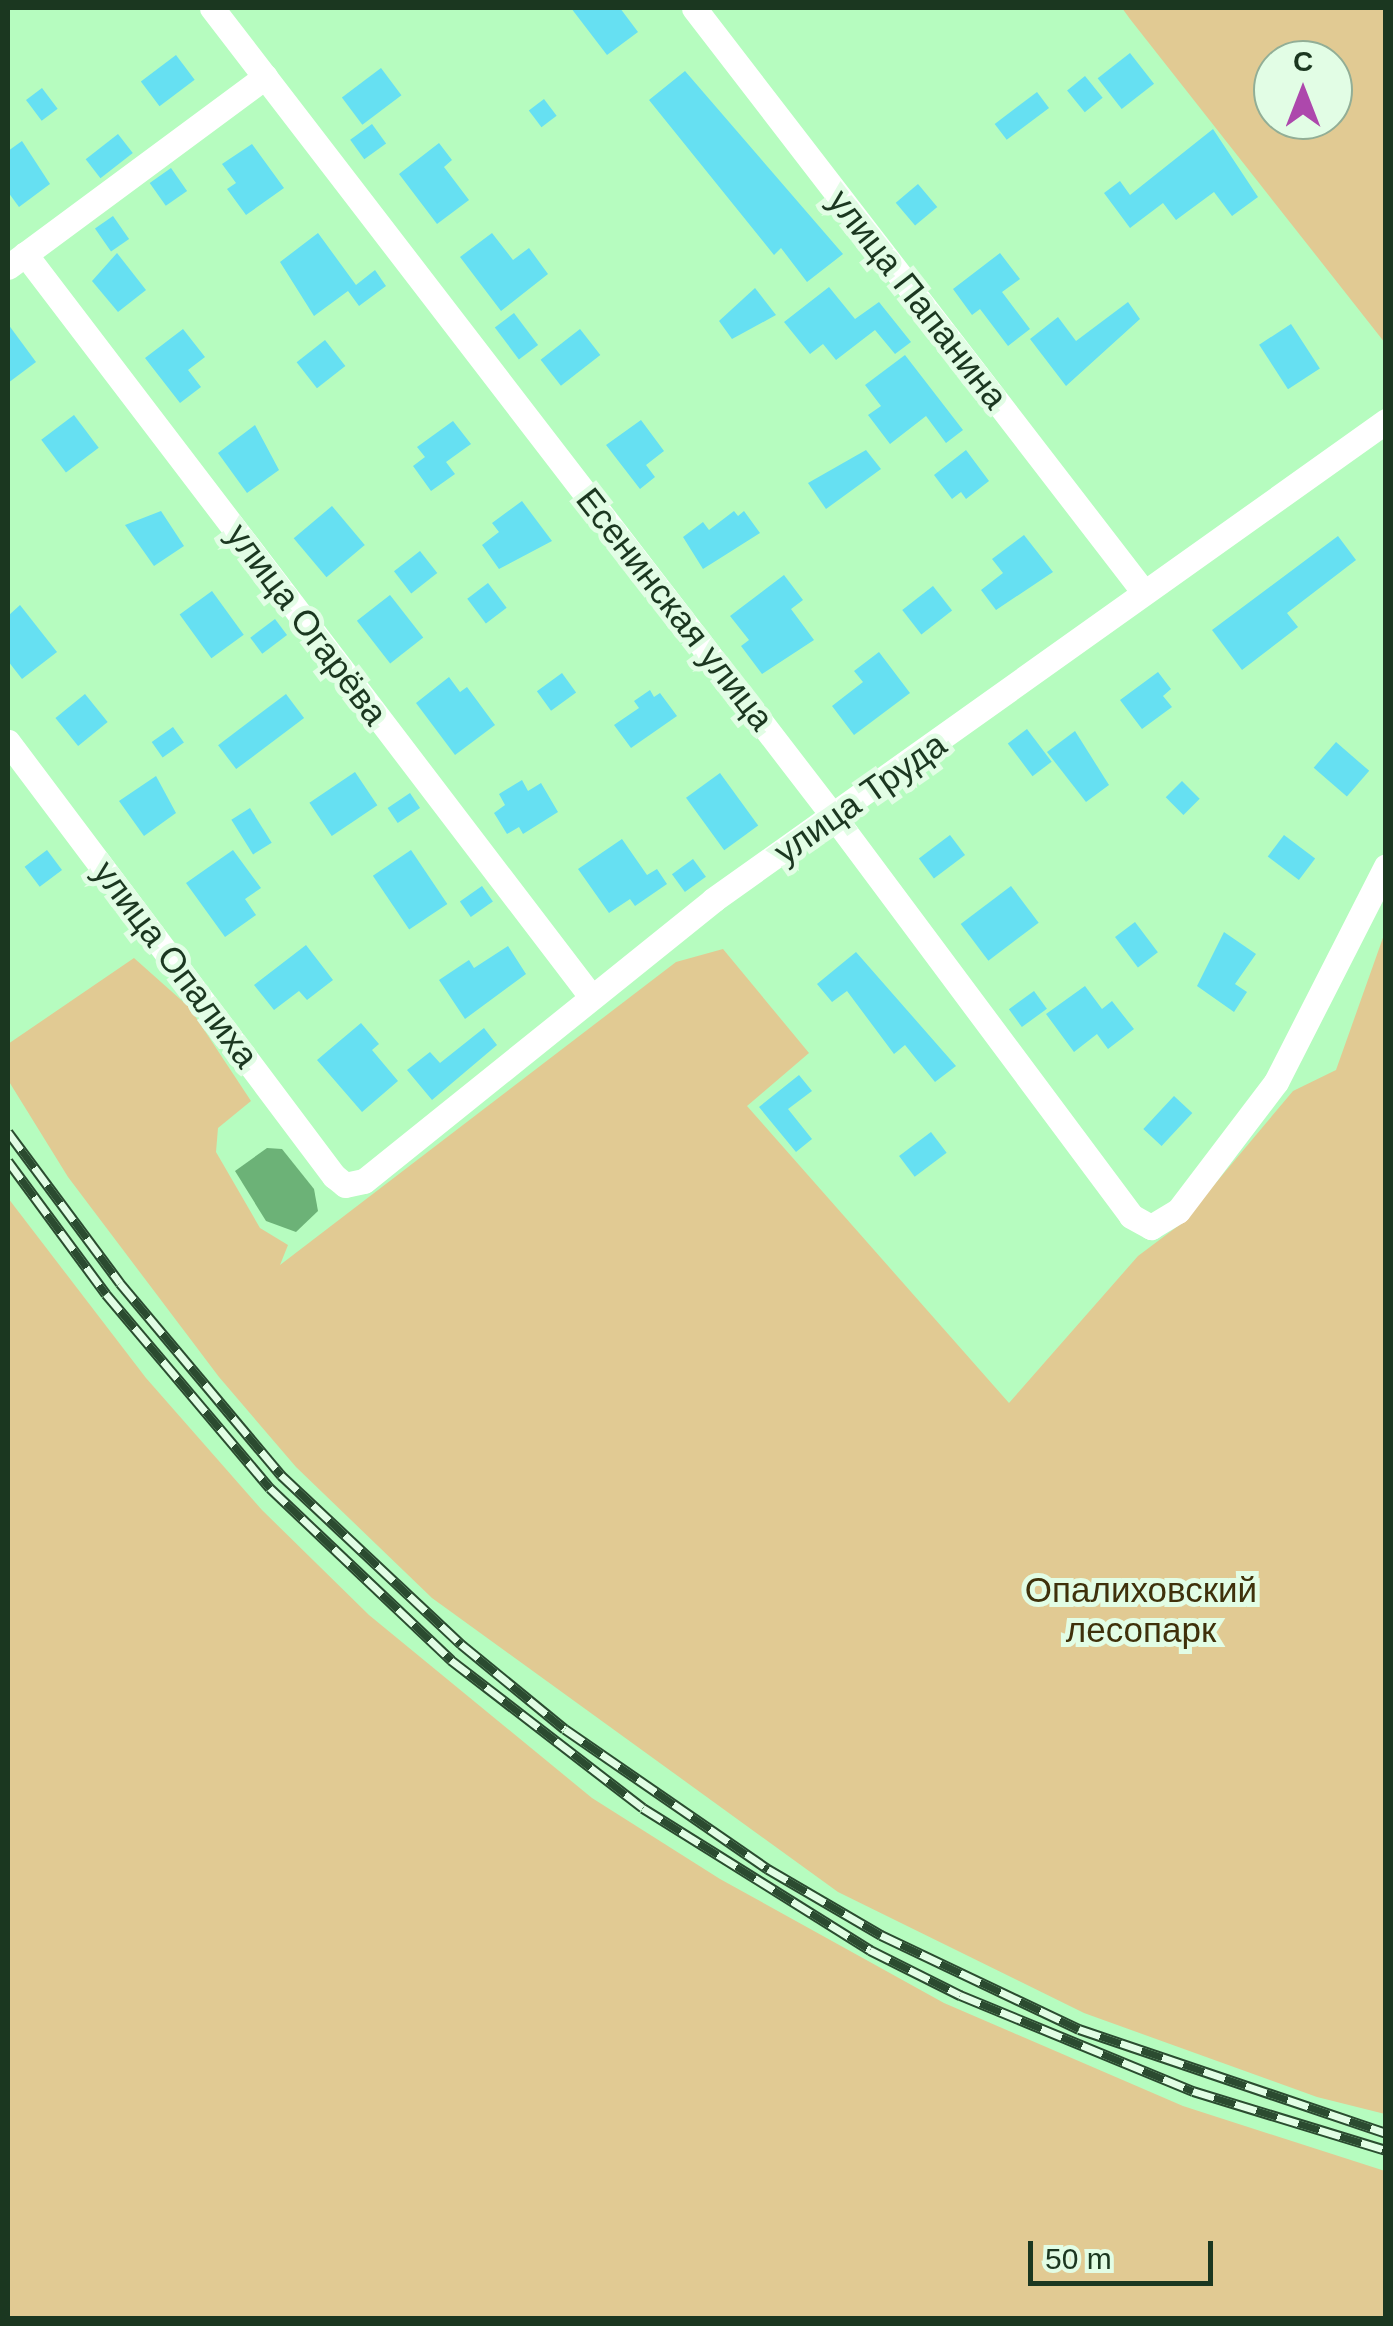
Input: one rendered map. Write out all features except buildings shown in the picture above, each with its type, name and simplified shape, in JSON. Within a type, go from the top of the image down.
[{"type":"street","name":"Есенинская улица","points":[[212,8],[834,817],[1131,1216],[1151,1226],[1178,1211],[1276,1082],[1386,866]]},
{"type":"street","name":"улица Папанина","points":[[694,8],[1142,591]]},
{"type":"street","points":[[16,260],[265,77]]},
{"type":"street","name":"улица Огарёва","points":[[16,260],[590,995]]},
{"type":"street","name":"улица Труда","points":[[345,1184],[364,1181],[590,995],[1142,591],[1386,421]]},
{"type":"street","name":"улица Опалиха","points":[[8,742],[345,1184]]},
{"type":"green space","points":[[1122,8],[1385,8],[1385,343]]},
{"type":"green space","name":"Опалиховский лесопарк","points":[[1385,932],[1385,2114],[1317,2097],[1084,2013],[838,1892],[432,1598],[296,1467],[219,1377],[68,1177],[8,1080],[8,1044],[134,958],[189,1007],[251,1101],[218,1128],[216,1152],[260,1228],[288,1245],[280,1265],[676,962],[723,949],[809,1053],[747,1106],[1009,1403],[1138,1256],[1182,1223],[1293,1091],[1336,1070]]},
{"type":"green space","points":[[8,1198],[146,1378],[262,1510],[369,1615],[592,1798],[720,1879],[944,2003],[1183,2106],[1385,2171],[1385,2318],[8,2318]]},
{"type":"shaded area","points":[[267,1148],[282,1149],[314,1189],[318,1211],[296,1232],[266,1221],[235,1171]]},
{"type":"railway","points":[[8,1132],[120,1283],[281,1475],[461,1644],[565,1729],[768,1869],[881,1935],[1079,2029],[1386,2133]]},
{"type":"railway","points":[[8,1161],[106,1294],[270,1488],[451,1660],[643,1808],[870,1950],[960,1995],[1193,2091],[1386,2150]]}]
